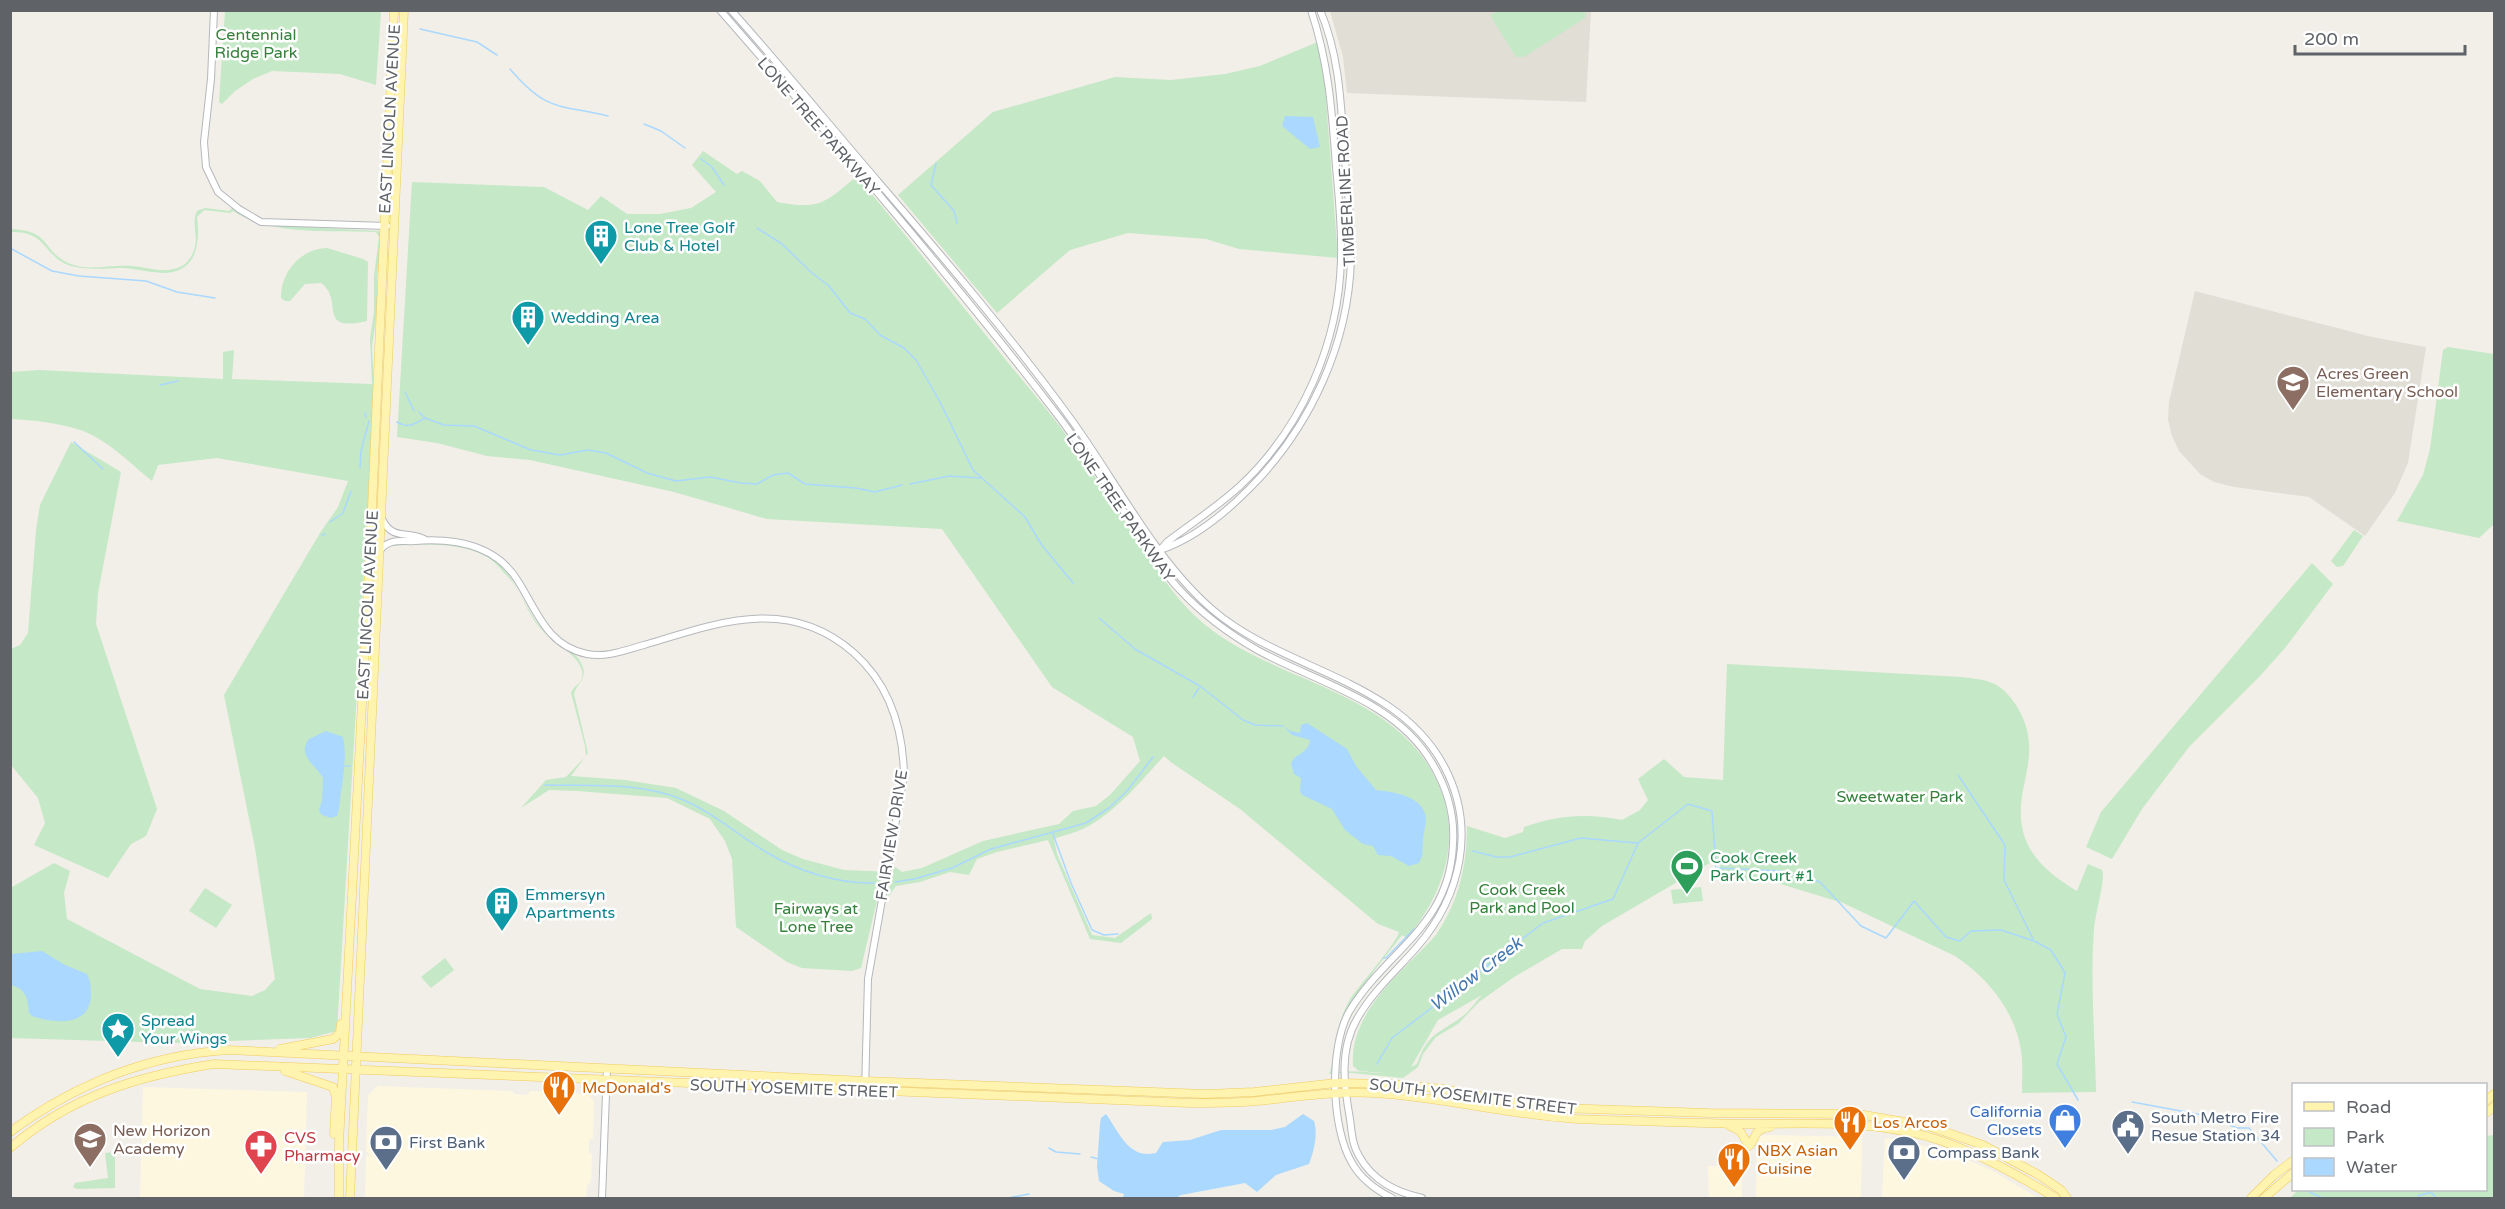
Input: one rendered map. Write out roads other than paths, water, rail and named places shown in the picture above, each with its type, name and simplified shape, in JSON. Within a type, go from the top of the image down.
[{"type":"main road","name":"EAST LINCOLN AVENUE","points":[[339,1198],[339,1143],[394,10]]},
{"type":"main road","name":"EAST LINCOLN AVENUE","points":[[350,1198],[354,1071],[381,549],[405,10]]},
{"type":"main road","points":[[10,1132],[55,1101],[81,1087],[122,1071],[212,1051],[267,1051],[333,1039],[339,1035],[341,1028],[345,958],[350,945]]},
{"type":"main road","name":"SOUTH YOSEMITE STREET","points":[[267,1051],[865,1081],[1214,1094],[1336,1083],[1421,1086],[1559,1108],[1708,1113],[1858,1114],[1928,1126],[1983,1145],[2039,1175],[2061,1190],[2067,1198]]},
{"type":"main road","points":[[10,1148],[61,1111],[87,1098],[126,1082],[214,1064],[254,1065],[296,1073],[332,1086],[336,1094],[334,1136],[339,1143]]},
{"type":"main road","name":"SOUTH YOSEMITE STREET","points":[[254,1065],[344,1071],[1226,1103],[1341,1093],[1420,1096],[1542,1116],[1723,1124],[1875,1126],[1925,1136],[1986,1158],[2011,1170],[2056,1198]]},
{"type":"main road","points":[[993,1096],[1004,1086]]},
{"type":"main road","points":[[1723,1124],[1740,1131],[1749,1146],[1754,1134],[1762,1128],[1784,1124]]},
{"type":"main road","points":[[2251,1198],[2265,1183],[2292,1162]]},
{"type":"main road","points":[[2264,1198],[2292,1174]]},
{"type":"street","points":[[214,10],[211,79],[204,142],[206,166],[218,192],[239,209],[261,222],[394,226]]},
{"type":"street","name":"LONE TREE PARKWAY","points":[[720,10],[987,326],[1061,420],[1178,589],[1223,629],[1262,653],[1375,707],[1408,731],[1427,753],[1447,793],[1454,836],[1451,867],[1439,901],[1422,927],[1365,991],[1347,1017],[1338,1044],[1336,1083],[1341,1093]]},
{"type":"street","name":"LONE TREE PARKWAY","points":[[731,10],[994,320],[1068,415],[1184,583],[1228,622],[1266,645],[1369,695],[1400,713],[1434,748],[1455,790],[1461,818],[1460,861],[1455,886],[1429,933],[1369,1000],[1355,1022],[1347,1046],[1345,1083],[1341,1093]]},
{"type":"street","name":"TIMBERLINE ROAD","points":[[1153,555],[1240,486],[1278,444],[1307,396],[1329,338],[1340,279],[1341,227],[1328,69],[1311,10]]},
{"type":"street","name":"TIMBERLINE ROAD","points":[[1160,550],[1174,545],[1218,517],[1272,465],[1296,433],[1316,399],[1338,340],[1350,281],[1350,232],[1336,68],[1330,37],[1320,10]]},
{"type":"street","name":"FAIRVIEW DRIVE","points":[[382,519],[388,530],[393,533],[415,535],[425,539]]},
{"type":"street","name":"FAIRVIEW DRIVE","points":[[381,549],[395,541],[425,539],[459,542],[491,554],[517,579],[544,627],[562,643],[587,654],[611,654],[722,622],[752,617],[775,618],[817,629],[842,643],[873,673],[895,711],[903,750],[904,775],[868,979],[865,1091]]},
{"type":"street","points":[[602,1198],[607,1068]]},
{"type":"street","points":[[1341,1093],[1338,1127],[1352,1164],[1362,1177],[1392,1198]]},
{"type":"street","points":[[1341,1093],[1353,1143],[1366,1167],[1389,1187],[1422,1198]]},
{"type":"water","points":[[1285,116],[1313,117],[1320,147],[1310,149],[1282,126]]},
{"type":"water","points":[[1307,723],[1347,749],[1356,766],[1376,790],[1406,796],[1424,810],[1426,818],[1419,863],[1409,866],[1391,856],[1378,855],[1373,846],[1363,844],[1345,830],[1332,809],[1302,795],[1301,778],[1294,774],[1291,764],[1307,748],[1310,740],[1292,735],[1282,725],[1290,731],[1300,733],[1301,725]]},
{"type":"water","points":[[326,731],[343,737],[344,746],[339,809],[337,816],[331,818],[322,815],[319,811],[323,778],[308,760],[305,750],[309,739]]},
{"type":"water","points":[[42,951],[65,965],[87,974],[91,987],[90,1004],[79,1017],[51,1021],[32,1016],[23,992],[11,985],[12,954]]},
{"type":"water","points":[[1106,1114],[1126,1143],[1139,1152],[1147,1154],[1156,1153],[1163,1142],[1190,1140],[1221,1130],[1271,1130],[1285,1127],[1303,1114],[1314,1121],[1315,1143],[1309,1164],[1276,1175],[1257,1192],[1245,1183],[1181,1195],[1176,1198],[1123,1198],[1124,1194],[1114,1191],[1099,1181],[1097,1166],[1100,1124],[1101,1118]]},
{"type":"waterway","points":[[420,29],[477,42],[497,55]]},
{"type":"waterway","points":[[510,69],[544,100],[564,107],[608,116]]},
{"type":"waterway","points":[[644,124],[661,131],[685,148]]},
{"type":"waterway","points":[[701,159],[712,167],[724,185]]},
{"type":"waterway","points":[[936,164],[931,185],[954,211],[957,223]]},
{"type":"waterway","points":[[757,228],[782,244],[829,286],[850,313],[865,319],[880,335],[904,348],[916,360],[940,402],[973,470],[1025,517],[1041,544],[1073,583]]},
{"type":"waterway","points":[[10,248],[52,271],[79,276],[146,281],[177,292],[215,298]]},
{"type":"waterway","points":[[160,385],[178,381]]},
{"type":"waterway","points":[[405,392],[414,411]]},
{"type":"waterway","points":[[419,412],[425,418],[444,425],[474,426],[531,450],[560,455],[588,450],[606,453],[647,473],[676,481],[710,477],[757,484],[773,475],[788,473],[805,484],[856,488],[875,492],[902,485]]},
{"type":"waterway","points":[[365,413],[366,417]]},
{"type":"waterway","points":[[397,422],[408,425],[425,418]]},
{"type":"waterway","points":[[360,468],[361,451],[369,421]]},
{"type":"waterway","points":[[74,442],[103,469]]},
{"type":"waterway","points":[[910,484],[949,476],[980,478]]},
{"type":"waterway","points":[[330,522],[343,513],[351,491]]},
{"type":"waterway","points":[[1099,618],[1135,649],[1200,686],[1243,720],[1255,725],[1282,726]]},
{"type":"waterway","points":[[1193,697],[1199,688]]},
{"type":"waterway","points":[[895,882],[952,868],[991,849],[1086,823],[1109,808],[1127,791],[1153,757]]},
{"type":"waterway","points":[[345,766],[350,766]]},
{"type":"waterway","points":[[1958,775],[2005,845],[2004,880],[2033,939]]},
{"type":"waterway","points":[[545,785],[631,787],[665,794],[703,810],[766,852],[791,865],[832,879],[874,883]]},
{"type":"waterway","name":"Willow Creek","points":[[1377,1064],[1392,1038],[1543,923],[1613,899],[1638,843],[1688,804],[1712,811],[1716,868],[1780,871],[1820,882],[1861,926],[1886,938],[1914,901],[1946,937],[1960,941],[1971,931],[2001,930],[2034,941],[2051,950],[2065,973],[2057,1014],[2066,1037],[2057,1064],[2078,1100]]},
{"type":"waterway","points":[[1053,834],[1092,930],[1104,935],[1118,934]]},
{"type":"waterway","points":[[1473,851],[1496,857],[1510,857],[1581,838],[1637,843]]},
{"type":"waterway","points":[[1383,958],[1386,958],[1414,929]]},
{"type":"waterway","name":"Willow Creek","points":[[2132,1102],[2208,1116],[2237,1128],[2249,1128],[2277,1161]]},
{"type":"waterway","points":[[1049,1148],[1056,1152],[1080,1154]]},
{"type":"waterway","points":[[1091,1157],[1099,1159]]},
{"type":"waterway","name":"Willow Creek","points":[[2308,1191],[2322,1198]]},
{"type":"waterway","name":"Willow Creek","points":[[2418,1198],[2418,1196],[2431,1192],[2436,1198]]},
{"type":"waterway","points":[[1008,1198],[1029,1194]]},
{"type":"place","name":"Lone Tree Golf Club & Hotel","points":[[601,265]]},
{"type":"place","name":"Wedding Area","points":[[528,346]]},
{"type":"place","name":"Acres Green Elementary School","points":[[2293,411]]},
{"type":"place","name":"Cook Creek Park Court #1","points":[[1687,895]]},
{"type":"place","name":"Emmersyn Apartments","points":[[502,932]]},
{"type":"place","name":"Spread Your Wings","points":[[118,1058]]},
{"type":"place","name":"McDonald's","points":[[559,1116]]},
{"type":"place","name":"California Closets","points":[[2065,1149]]},
{"type":"place","name":"Los Arcos","points":[[1850,1151]]},
{"type":"place","name":"South Metro Fire Resue Station 34","points":[[2128,1155]]},
{"type":"place","name":"New Horizon Academy","points":[[90,1168]]},
{"type":"place","name":"First Bank","points":[[386,1171]]},
{"type":"place","name":"CVS Pharmacy","points":[[261,1175]]},
{"type":"place","name":"Compass Bank","points":[[1904,1181]]},
{"type":"place","name":"NBX Asian Cuisine","points":[[1734,1188]]},
{"type":"park label","name":"Centennial Ridge Park","points":[[256,43]]},
{"type":"park label","name":"Sweetwater Park","points":[[1900,796]]},
{"type":"park label","name":"Cook Creek Park and Pool","points":[[1522,898]]},
{"type":"park label","name":"Fairways at Lone Tree","points":[[816,917]]}]
